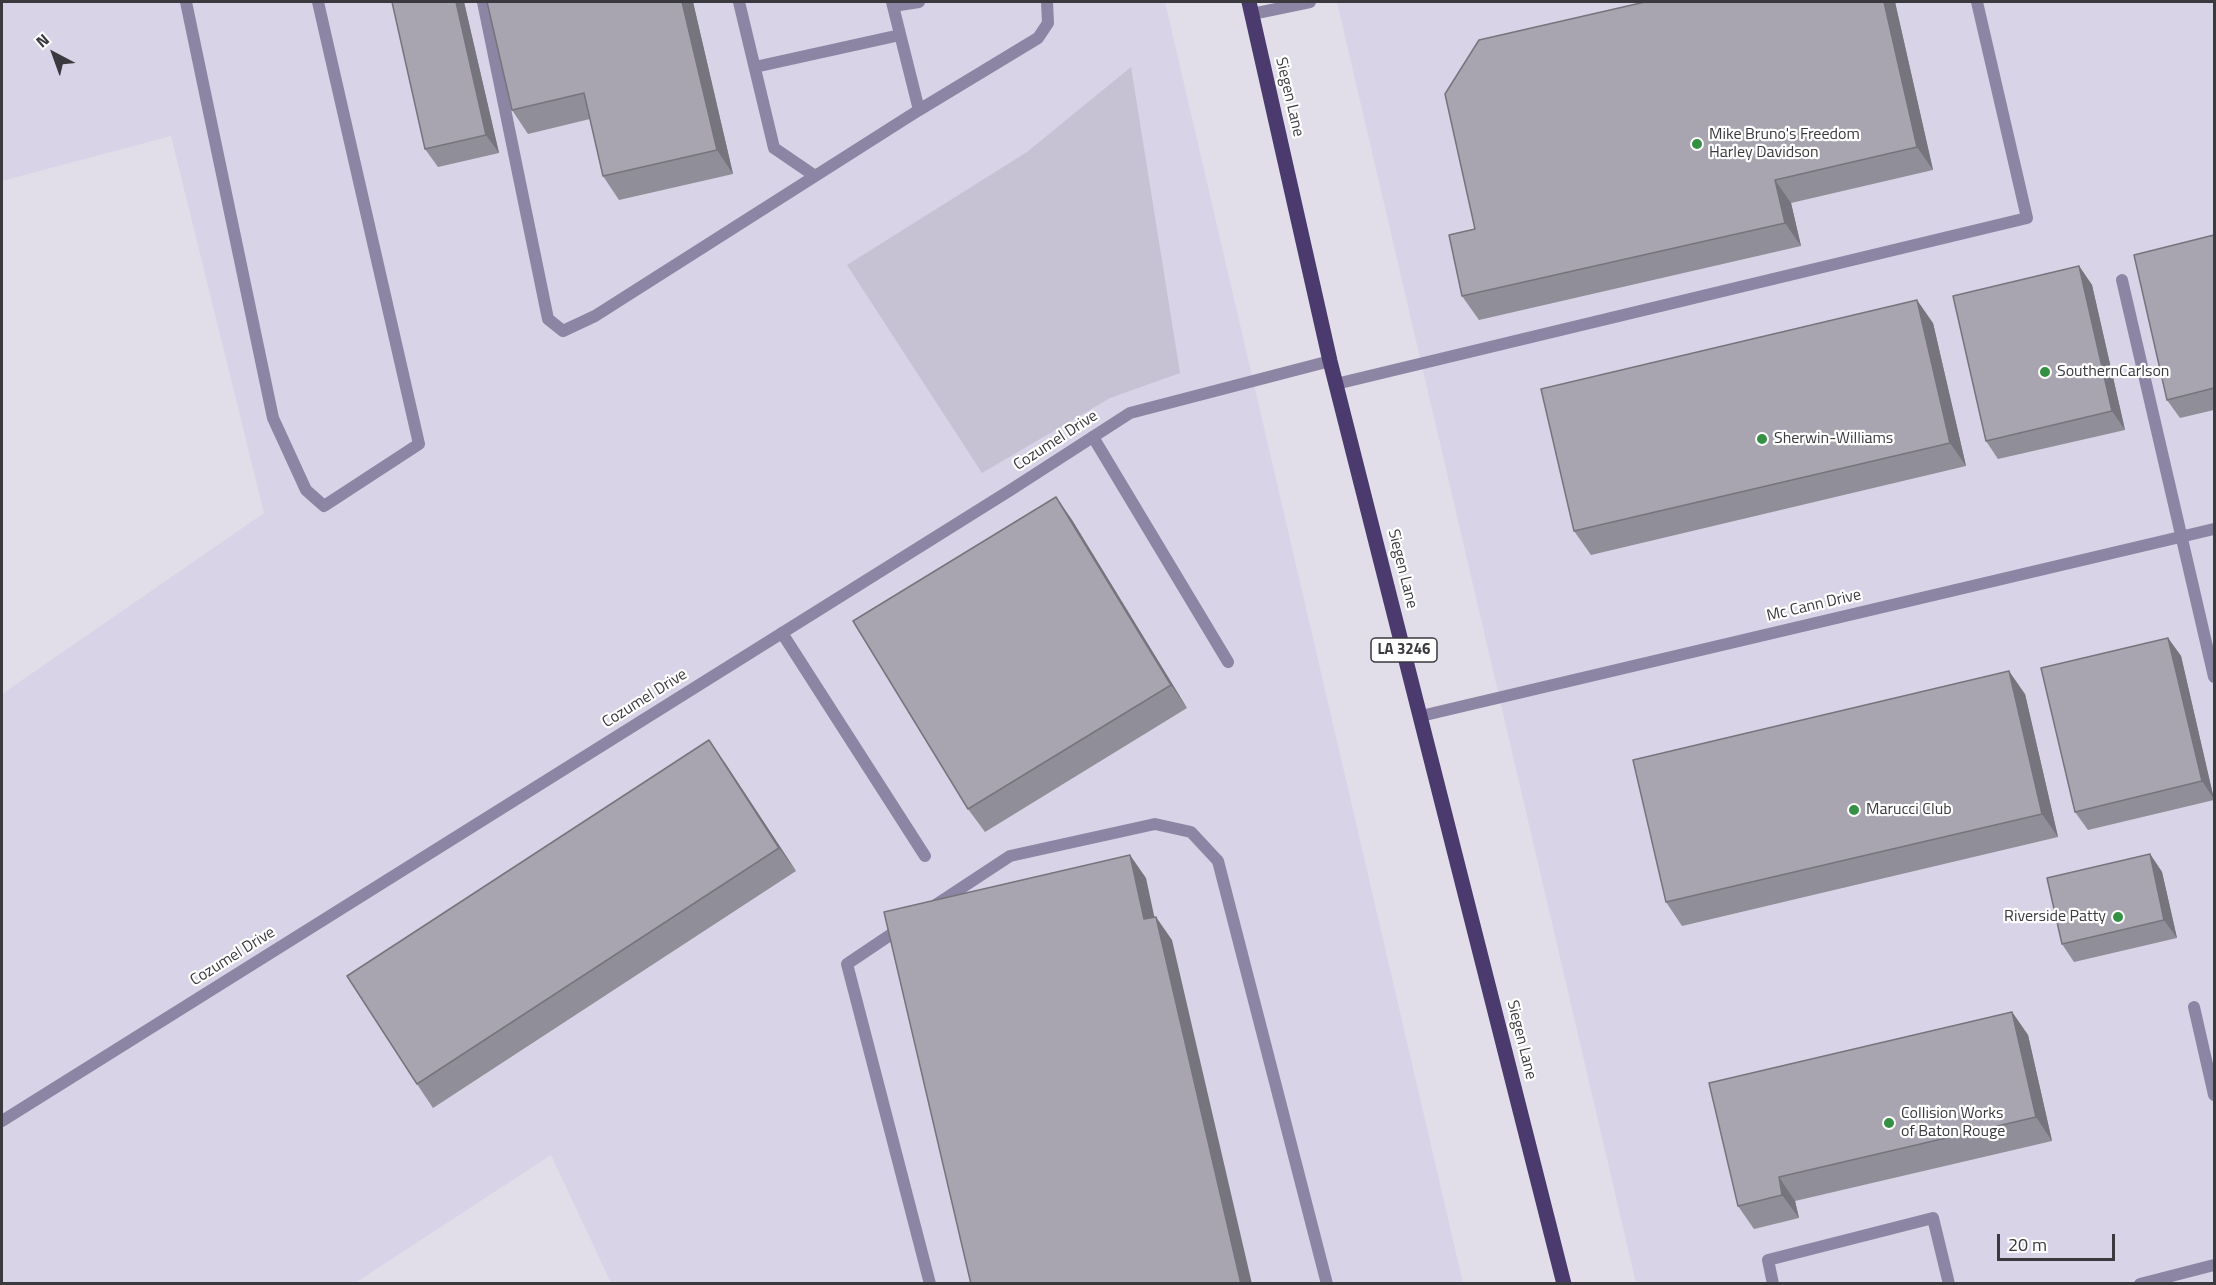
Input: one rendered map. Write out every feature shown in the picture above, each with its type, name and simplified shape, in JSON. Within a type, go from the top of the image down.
[{"type":"main road","name":"Siegen Lane","points":[[1251,8],[1330,361],[1564,1284]]},
{"type":"street","points":[[186,2],[273,417],[306,490],[324,506],[419,444],[318,2]]},
{"type":"street","points":[[483,2],[548,319],[563,331],[596,316],[919,110],[1038,38],[1048,23],[1047,2]]},
{"type":"street","points":[[739,2],[774,148],[815,176]]},
{"type":"street","points":[[919,2],[892,4],[919,110]]},
{"type":"street","points":[[1251,8],[1311,2]]},
{"type":"street","points":[[1336,384],[2027,218],[1977,2]]},
{"type":"street","points":[[755,67],[900,35]]},
{"type":"street","points":[[2122,280],[2214,677]]},
{"type":"street","name":"Cozumel Drive","points":[[2,1121],[1130,413],[1330,361]]},
{"type":"street","points":[[1093,437],[1228,662]]},
{"type":"street","name":"Mc Cann Drive","points":[[1421,716],[2214,529]]},
{"type":"street","points":[[782,633],[925,856]]},
{"type":"street","points":[[930,1284],[847,964],[1010,856],[1155,824],[1191,832],[1218,861],[1326,1284]]},
{"type":"street","points":[[2194,1007],[2214,1095]]},
{"type":"street","points":[[1773,1284],[1768,1260],[1933,1218],[1949,1284]]},
{"type":"street","points":[[2140,1284],[2214,1265]]},
{"type":"shaded area","points":[[2,2],[1165,2],[1463,1283],[611,1283],[551,1155],[355,1283],[2,1283],[2,694],[264,513],[171,136],[2,181]]},
{"type":"shaded area","points":[[1337,2],[2214,2],[2214,1283],[1636,1283]]},
{"type":"shaded area","points":[[1131,67],[1180,373],[1110,398],[982,473],[847,265],[1027,152]]},
{"type":"building","points":[[392,2],[456,2],[486,135],[425,149]]},
{"type":"building","points":[[487,2],[682,2],[717,150],[603,176],[584,93],[512,110]]},
{"type":"building","name":"Mike Bruno's Freedom Harley Davidson","points":[[1645,2],[1884,2],[1917,147],[1775,180],[1785,223],[1462,296],[1449,235],[1475,229],[1445,94],[1479,40]]},
{"type":"building","points":[[2214,235],[2214,388],[2167,400],[2134,255]]},
{"type":"building","name":"SouthernCarlson","points":[[2079,266],[2112,411],[1986,441],[1953,296]]},
{"type":"building","name":"Sherwin-Williams","points":[[1917,300],[1950,443],[1574,531],[1541,389]]},
{"type":"building","points":[[1056,497],[1171,685],[968,809],[853,621]]},
{"type":"building","points":[[2168,638],[2202,781],[2075,812],[2041,668]]},
{"type":"building","name":"Marucci Club","points":[[2009,671],[2042,814],[1666,902],[1633,760]]},
{"type":"building","points":[[709,740],[779,848],[417,1084],[347,976]]},
{"type":"building","name":"Riverside Patty","points":[[2150,854],[2164,920],[2062,944],[2047,878]]},
{"type":"building","points":[[1130,855],[1144,919],[1156,917],[1241,1284],[971,1284],[884,912]]},
{"type":"building","name":"Collision Works of Baton Rouge","points":[[2012,1012],[2036,1117],[1779,1177],[1782,1195],[1738,1206],[1709,1083]]},
{"type":"place","name":"Mike Bruno's Freedom Harley Davidson","points":[[1697,144]]},
{"type":"place","name":"SouthernCarlson","points":[[2045,372]]},
{"type":"place","name":"Sherwin-Williams","points":[[1762,439]]},
{"type":"place","name":"Marucci Club","points":[[1854,810]]},
{"type":"place","name":"Riverside Patty","points":[[2118,917]]},
{"type":"place","name":"Collision Works of Baton Rouge","points":[[1889,1123]]}]
